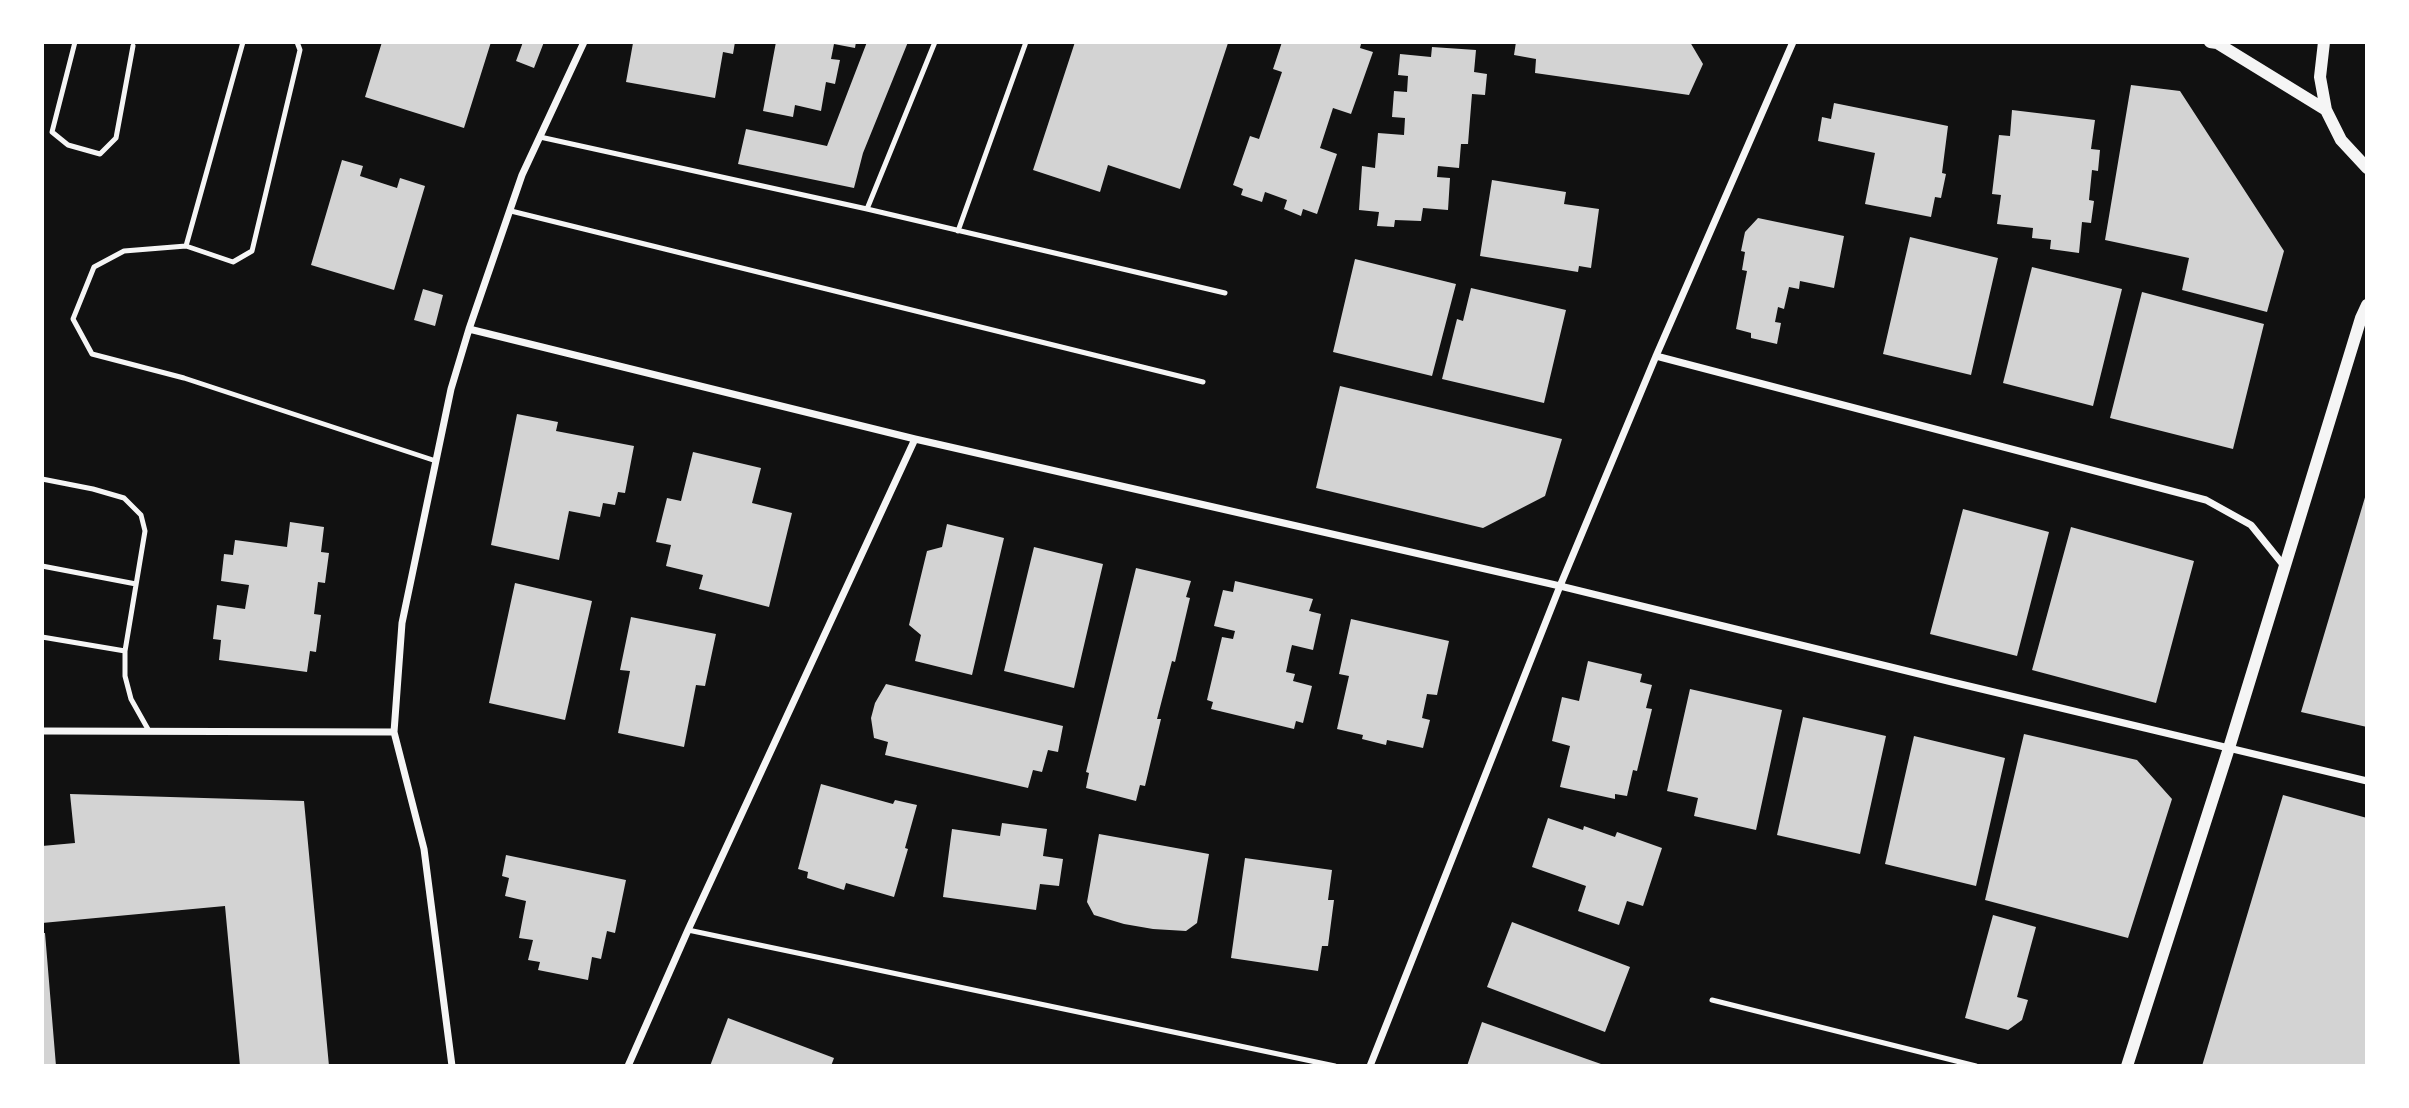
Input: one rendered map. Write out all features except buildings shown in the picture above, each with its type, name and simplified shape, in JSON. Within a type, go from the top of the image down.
[{"type":"street","points":[[452,1066],[424,849],[394,732],[402,623],[451,389],[469,329],[522,175],[584,42]]},
{"type":"street","points":[[1370,1066],[1560,586],[1656,356],[1793,42]]},
{"type":"street","points":[[2216,42],[2326,110]]},
{"type":"street","points":[[2324,42],[2320,77],[2326,110],[2341,140],[2367,168]]},
{"type":"street","points":[[2127,1066],[2367,305]]},
{"type":"street","points":[[469,329],[915,439],[1560,586],[2367,781]]},
{"type":"street","points":[[1656,356],[2206,499],[2251,525],[2285,567]]},
{"type":"street","points":[[628,1066],[915,439]]},
{"type":"street","points":[[42,731],[394,732]]},
{"type":"lane","points":[[75,42],[52,132],[68,145],[100,154],[116,138],[133,46]]},
{"type":"lane","points":[[186,246],[243,42]]},
{"type":"lane","points":[[297,42],[300,50],[252,251],[233,262],[186,246],[124,251],[94,267],[73,319],[92,354],[184,377],[436,461]]},
{"type":"lane","points":[[867,209],[935,42]]},
{"type":"lane","points":[[958,231],[1026,42]]},
{"type":"lane","points":[[540,137],[867,209],[1225,293]]},
{"type":"lane","points":[[511,211],[1203,382]]},
{"type":"lane","points":[[42,479],[124,498],[141,515],[145,531],[125,651],[125,676],[131,699],[149,731]]},
{"type":"lane","points":[[42,566],[136,584]]},
{"type":"lane","points":[[42,638],[125,651]]},
{"type":"lane","points":[[688,930],[1335,1066]]},
{"type":"lane","points":[[1712,1000],[1976,1066]]}]
